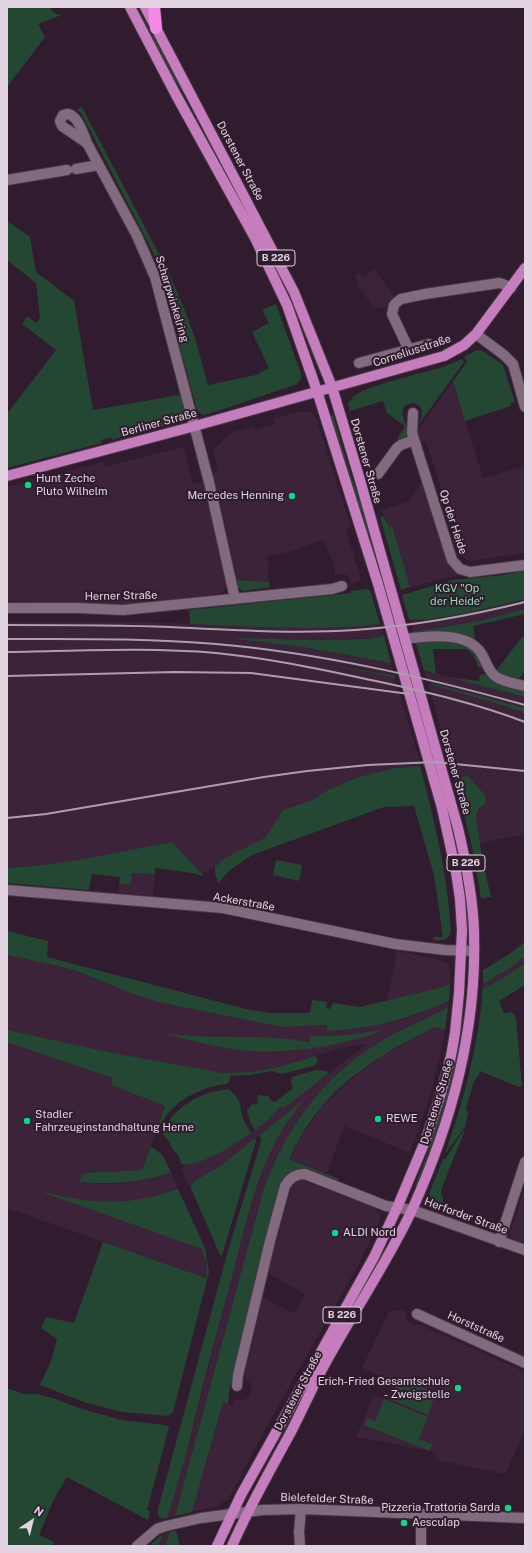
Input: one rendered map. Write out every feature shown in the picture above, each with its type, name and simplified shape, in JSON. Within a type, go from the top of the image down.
[{"type":"highway","points":[[154,7],[156,28]]},
{"type":"main road","name":"Dorstener Straße","points":[[130,7],[268,266],[287,305],[318,391],[378,584],[442,808],[458,885],[462,930],[459,993],[450,1056],[441,1093],[426,1139],[397,1208],[363,1276],[241,1495],[217,1546]]},
{"type":"main road","name":"Dorstener Straße","points":[[145,7],[294,292],[332,388],[458,828],[468,874],[474,923],[473,986],[465,1053],[455,1091],[438,1144],[412,1210],[378,1276],[326,1362],[232,1546]]},
{"type":"main road","name":"Corneliusstraße","points":[[318,391],[444,356],[457,350],[476,334],[525,268]]},
{"type":"main road","name":"Berliner Straße","points":[[7,476],[195,426],[318,391]]},
{"type":"street","name":"Scharpwinkelring","points":[[87,143],[137,236],[153,272],[195,426]]},
{"type":"street","points":[[7,180],[98,165]]},
{"type":"street","name":"Corneliusstraße","points":[[409,350],[392,314],[394,305],[401,299],[499,283],[511,288]]},
{"type":"street","points":[[476,334],[504,354],[513,364],[525,407]]},
{"type":"street","name":"Corneliusstraße","points":[[359,363],[429,344]]},
{"type":"street","name":"Op der Heide","points":[[413,413],[412,433],[452,560],[460,569],[470,572],[525,565]]},
{"type":"street","points":[[195,426],[235,599]]},
{"type":"street","points":[[378,474],[397,448],[414,440]]},
{"type":"street","name":"Herner Straße","points":[[7,608],[77,608],[123,610],[332,589],[342,586]]},
{"type":"street","points":[[405,639],[424,636],[463,639],[481,652],[494,676],[525,686]]},
{"type":"street","name":"Ackerstraße","points":[[7,890],[223,908],[395,944],[474,951]]},
{"type":"street","points":[[499,1242],[525,1162]]},
{"type":"street","points":[[237,1386],[270,1241],[285,1186],[289,1180],[294,1176],[305,1174],[378,1203],[397,1208]]},
{"type":"street","name":"Herforder Straße","points":[[397,1208],[412,1210],[525,1250]]},
{"type":"street","name":"Horststraße","points":[[417,1314],[525,1363]]},
{"type":"street","points":[[300,1546],[299,1532],[301,1509]]},
{"type":"street","name":"Bielefelder Straße","points":[[137,1546],[158,1529],[166,1526],[201,1518],[249,1511],[301,1509],[525,1518]]},
{"type":"street","points":[[421,1514],[421,1546]]},
{"type":"shaded area","points":[[374,269],[394,296],[387,307],[374,308],[356,283],[358,281],[355,276],[360,272],[364,277]]},
{"type":"shaded area","points":[[453,381],[483,478],[525,466],[525,553],[470,561],[463,557],[426,441],[421,442],[417,432]]},
{"type":"shaded area","points":[[301,411],[312,412],[316,418],[327,451],[325,451],[328,455],[351,526],[346,529],[361,580],[351,584],[349,578],[345,574],[335,576],[334,564],[323,539],[294,551],[267,556],[269,582],[237,580],[213,473],[218,471],[213,450],[230,433],[254,426],[255,430],[275,424],[274,419]]},
{"type":"shaded area","points":[[184,447],[193,484],[203,482],[226,584],[223,592],[220,594],[131,604],[7,601],[7,487],[103,462],[105,467]]},
{"type":"shaded area","points":[[422,481],[445,556],[450,566],[459,575],[410,587],[391,526],[389,527],[381,510],[408,502]]},
{"type":"shaded area","points":[[525,599],[525,609],[479,621],[419,631],[458,634],[417,635],[416,632],[413,633],[410,621],[463,614]]},
{"type":"shaded area","points":[[7,622],[144,622],[305,628],[342,628],[380,624],[384,636],[374,638],[317,640],[236,639],[303,647],[391,663],[395,676],[365,669],[326,663],[395,678],[421,766],[395,768],[358,777],[326,791],[313,800],[283,810],[266,838],[225,858],[215,867],[202,874],[172,842],[78,860],[7,868]]},
{"type":"shaded area","points":[[424,670],[525,697],[525,708],[427,682]]},
{"type":"shaded area","points":[[428,684],[525,713],[525,834],[480,843],[476,816],[485,795],[468,776],[454,777]]},
{"type":"shaded area","points":[[132,873],[155,874],[153,896],[119,893],[119,884],[131,885]]},
{"type":"shaded area","points":[[397,951],[437,959],[447,963],[450,968],[450,984],[387,1001]]},
{"type":"shaded area","points":[[7,955],[77,971],[125,991],[158,1002],[282,1027],[328,1025],[327,1031],[362,1028],[404,1019],[449,1001],[448,1007],[379,1042],[341,1070],[326,1085],[308,1107],[284,1143],[273,1164],[264,1188],[175,1516],[168,1517],[183,1466],[249,1209],[263,1167],[272,1148],[290,1118],[304,1100],[222,1165],[193,1182],[194,1184],[190,1186],[188,1185],[181,1168],[247,1136],[267,1121],[280,1107],[283,1109],[366,1045],[363,1044],[338,1049],[275,1068],[250,1072],[223,1073],[114,1053],[7,1030]],"holes":[[[380,1030],[366,1036],[324,1046],[292,1051],[238,1049],[168,1035],[216,1038],[272,1037],[309,1042],[311,1036],[349,1035]]]},
{"type":"shaded area","points":[[525,956],[525,963],[483,989],[483,984],[510,968]]},
{"type":"shaded area","points":[[435,1027],[445,1030],[441,1052],[430,1096],[410,1153],[344,1126],[327,1173],[289,1159],[300,1138],[323,1105],[341,1088],[381,1057]]},
{"type":"shaded area","points":[[7,1042],[113,1078],[111,1085],[165,1106],[142,1170],[84,1173],[79,1182],[101,1184],[126,1183],[153,1178],[171,1172],[178,1189],[145,1199],[106,1203],[81,1201],[44,1193],[203,1249],[207,1263],[206,1278],[7,1208]]},
{"type":"shaded area","points":[[302,1180],[310,1181],[375,1208],[380,1215],[380,1221],[359,1264],[269,1422],[228,1500],[221,1503],[219,1506],[192,1512],[223,1402],[233,1406],[234,1399],[244,1400],[252,1393],[251,1385],[245,1374],[263,1297],[292,1313],[293,1311],[295,1312],[305,1294],[268,1273],[291,1189],[295,1182]]},
{"type":"shaded area","points":[[525,1185],[525,1244],[514,1241],[510,1234]]},
{"type":"shaded area","name":"Erich-Fried Gesamtschule - Zweigstelle","points":[[389,1311],[405,1311],[407,1320],[413,1324],[421,1325],[525,1372],[525,1431],[505,1474],[436,1460],[435,1452],[356,1437],[374,1395],[388,1400],[394,1382],[362,1368]]},
{"type":"shaded area","points":[[170,1532],[165,1546],[158,1546],[163,1534]]},
{"type":"green space","points":[[7,7],[50,7],[56,14],[64,14],[38,24],[45,37],[7,87]]},
{"type":"green space","points":[[134,7],[137,7],[169,63],[207,134],[206,135],[184,94],[170,74]]},
{"type":"green space","points":[[82,107],[169,273],[195,338],[208,385],[256,375],[269,368],[252,332],[269,323],[262,310],[276,304],[301,374],[301,379],[297,384],[204,415],[197,410],[178,340],[163,276],[153,252],[81,113],[77,109]]},
{"type":"green space","points":[[225,169],[285,285],[319,364],[316,365],[298,318],[222,171]]},
{"type":"green space","points":[[7,221],[30,237],[36,272],[74,301],[93,410],[179,395],[181,396],[185,412],[181,421],[127,436],[126,433],[121,435],[121,437],[112,440],[111,437],[101,440],[102,443],[7,468],[7,414],[56,350],[22,324],[27,316],[36,323],[40,318],[36,283],[7,260]]},
{"type":"green space","points":[[477,350],[483,351],[503,365],[515,402],[511,403],[511,406],[465,421],[453,381],[467,362],[464,357]]},
{"type":"green space","points":[[462,359],[464,362],[416,428],[422,416],[421,408],[413,403],[405,406],[403,409],[403,414],[410,436],[394,445],[405,426],[387,413],[383,401],[350,411],[348,403],[355,395],[362,391],[384,383],[443,367]]},
{"type":"green space","points":[[333,415],[395,620],[393,620],[365,524],[329,416]]},
{"type":"green space","points":[[383,516],[389,527],[392,526],[410,587],[401,590],[380,517]]},
{"type":"green space","name":"KGV \"Op der Heide\"","points":[[525,570],[525,599],[463,614],[424,620],[409,620],[402,595],[453,580],[504,575]]},
{"type":"green space","points":[[237,580],[269,582],[270,587],[243,591],[238,587]]},
{"type":"green space","points":[[370,590],[380,624],[333,628],[309,628],[190,624],[189,610],[343,594],[351,593],[351,591]]},
{"type":"green space","points":[[525,609],[525,614],[473,626],[475,637],[473,641],[458,634],[419,632],[479,621]]},
{"type":"green space","points":[[384,636],[391,663],[303,647],[236,639],[367,639]]},
{"type":"green space","points":[[523,636],[525,638],[525,671],[517,681],[495,672]]},
{"type":"green space","points":[[419,641],[457,641],[472,647],[484,666],[481,668],[478,667],[474,656],[466,649],[433,649],[436,674],[424,670],[416,644]]},
{"type":"green space","points":[[317,661],[395,676],[395,678]]},
{"type":"green space","points":[[483,674],[525,689],[525,697],[448,677],[479,681],[480,675]]},
{"type":"green space","points":[[431,683],[525,708],[525,713],[432,685]]},
{"type":"green space","points":[[420,766],[431,807],[447,889],[451,931],[446,939],[433,940],[434,937],[443,937],[434,875],[414,806],[384,807],[252,855],[230,870],[218,883],[215,867],[225,858],[265,838],[283,810],[313,800],[326,791],[358,777],[395,768]]},
{"type":"green space","points":[[438,768],[451,817],[466,890],[469,927],[467,927],[464,891],[460,870],[435,769]]},
{"type":"green space","points":[[468,776],[485,795],[485,804],[479,808],[476,816],[482,858],[491,897],[481,898],[471,842],[454,777]]},
{"type":"green space","points":[[172,842],[204,876],[155,868],[155,874],[132,873],[131,885],[119,884],[120,877],[92,874],[89,890],[7,883],[7,868],[78,860]]},
{"type":"green space","points":[[276,860],[302,865],[299,881],[273,875]]},
{"type":"green space","points":[[7,931],[48,941],[47,957],[250,1010],[272,1013],[310,1013],[312,1000],[327,1002],[326,1008],[330,1009],[333,1003],[360,1007],[450,984],[449,1001],[405,1018],[374,1026],[327,1031],[327,1025],[282,1027],[158,1002],[125,991],[77,971],[7,955]]},
{"type":"green space","points":[[525,942],[525,956],[510,968],[483,984],[483,970],[508,955]]},
{"type":"green space","points":[[525,963],[525,985],[499,1001],[504,1013],[512,1012],[516,1018],[522,1086],[519,1087],[480,1071],[479,1075],[474,1081],[466,1108],[468,1112],[465,1127],[445,1154],[458,1113],[474,1052],[483,989]]},
{"type":"green space","points":[[464,1002],[460,1054],[443,1117],[418,1185],[415,1185],[430,1147],[462,1004]]},
{"type":"green space","points":[[448,1007],[445,1030],[435,1027],[375,1061],[347,1081],[318,1111],[308,1124],[296,1145],[289,1159],[339,1179],[338,1181],[315,1171],[300,1169],[287,1175],[281,1182],[258,1267],[230,1387],[228,1404],[223,1402],[192,1512],[175,1516],[264,1188],[283,1145],[309,1106],[340,1071],[358,1056],[386,1038]]},
{"type":"green space","points":[[7,1030],[114,1053],[223,1073],[250,1072],[275,1068],[315,1056],[318,1060],[313,1066],[282,1074],[272,1071],[249,1075],[230,1076],[230,1080],[227,1084],[211,1087],[195,1093],[180,1102],[168,1113],[156,1132],[165,1106],[111,1085],[112,1078],[7,1042]]},
{"type":"green space","points":[[380,1030],[367,1036],[327,1046],[301,1050],[275,1051],[249,1051],[168,1035],[203,1037],[256,1037],[291,1039],[309,1042],[310,1036],[349,1035]]},
{"type":"green space","points":[[315,1070],[326,1071],[329,1073],[283,1109],[280,1107],[267,1121],[255,1130],[251,1124],[247,1111],[252,1104],[254,1105],[258,1103],[258,1095],[268,1096],[275,1102],[292,1089],[292,1077]]},
{"type":"green space","points":[[228,1089],[239,1101],[242,1116],[251,1133],[210,1158],[184,1165],[181,1163],[178,1155],[163,1134],[170,1120],[181,1108],[202,1095]]},
{"type":"green space","points":[[306,1098],[290,1119],[277,1140],[257,1185],[195,1416],[189,1444],[168,1517],[162,1519],[158,1515],[158,1509],[227,1254],[261,1141],[260,1135]]},
{"type":"green space","points":[[464,1130],[441,1190],[441,1194],[443,1196],[442,1209],[432,1202],[429,1194],[443,1159],[446,1158]]},
{"type":"green space","points":[[255,1138],[256,1141],[222,1255],[220,1255],[190,1186],[194,1184],[193,1182],[222,1165]]},
{"type":"green space","points":[[151,1146],[163,1156],[171,1172],[137,1181],[114,1183],[78,1182],[84,1173],[142,1170]]},
{"type":"green space","points":[[178,1189],[205,1248],[209,1272],[173,1412],[168,1416],[122,1412],[87,1403],[40,1385],[51,1361],[57,1339],[41,1328],[46,1317],[74,1323],[103,1242],[206,1278],[207,1263],[202,1249],[44,1192],[79,1199],[111,1202],[127,1201],[160,1195]]},
{"type":"green space","points":[[398,1378],[436,1393],[428,1415],[390,1399]]},
{"type":"green space","points":[[7,1388],[24,1394],[37,1394],[53,1398],[79,1408],[121,1420],[165,1425],[169,1427],[147,1510],[150,1511],[148,1520],[67,1477],[54,1499],[39,1535],[54,1542],[52,1546],[7,1546]]},
{"type":"green space","points":[[384,1399],[428,1417],[419,1439],[432,1444],[430,1451],[364,1425],[367,1418],[375,1422]]},
{"type":"green space","points":[[176,1531],[179,1542],[178,1546],[165,1546],[170,1532]]},
{"type":"green space","points":[[163,1534],[158,1546],[149,1546]]},
{"type":"railway","points":[[7,625],[129,626],[309,632],[355,630],[420,623],[483,612],[525,602]]},
{"type":"railway","points":[[7,639],[112,639],[216,644],[255,648],[294,653],[372,667],[525,705]]},
{"type":"railway","points":[[7,652],[164,650],[235,655],[313,668],[449,698],[525,722]]},
{"type":"railway","points":[[7,676],[175,672],[251,673],[409,694]]},
{"type":"railway","points":[[7,818],[46,814],[264,777],[368,765],[435,762],[525,771]]},
{"type":"place","name":"Hunt Zeche Pluto Wilhelm","points":[[28,485]]},
{"type":"place","name":"Mercedes Henning","points":[[292,496]]},
{"type":"place","name":"REWE","points":[[378,1119]]},
{"type":"place","name":"Stadler Fahrzeuginstandhaltung Herne","points":[[27,1121]]},
{"type":"place","name":"ALDI Nord","points":[[335,1233]]},
{"type":"place","name":"Erich-Fried Gesamtschule - Zweigstelle","points":[[458,1388]]},
{"type":"place","name":"Pizzeria Trattoria Sarda","points":[[508,1508]]},
{"type":"place","name":"Aesculap","points":[[404,1523]]}]
